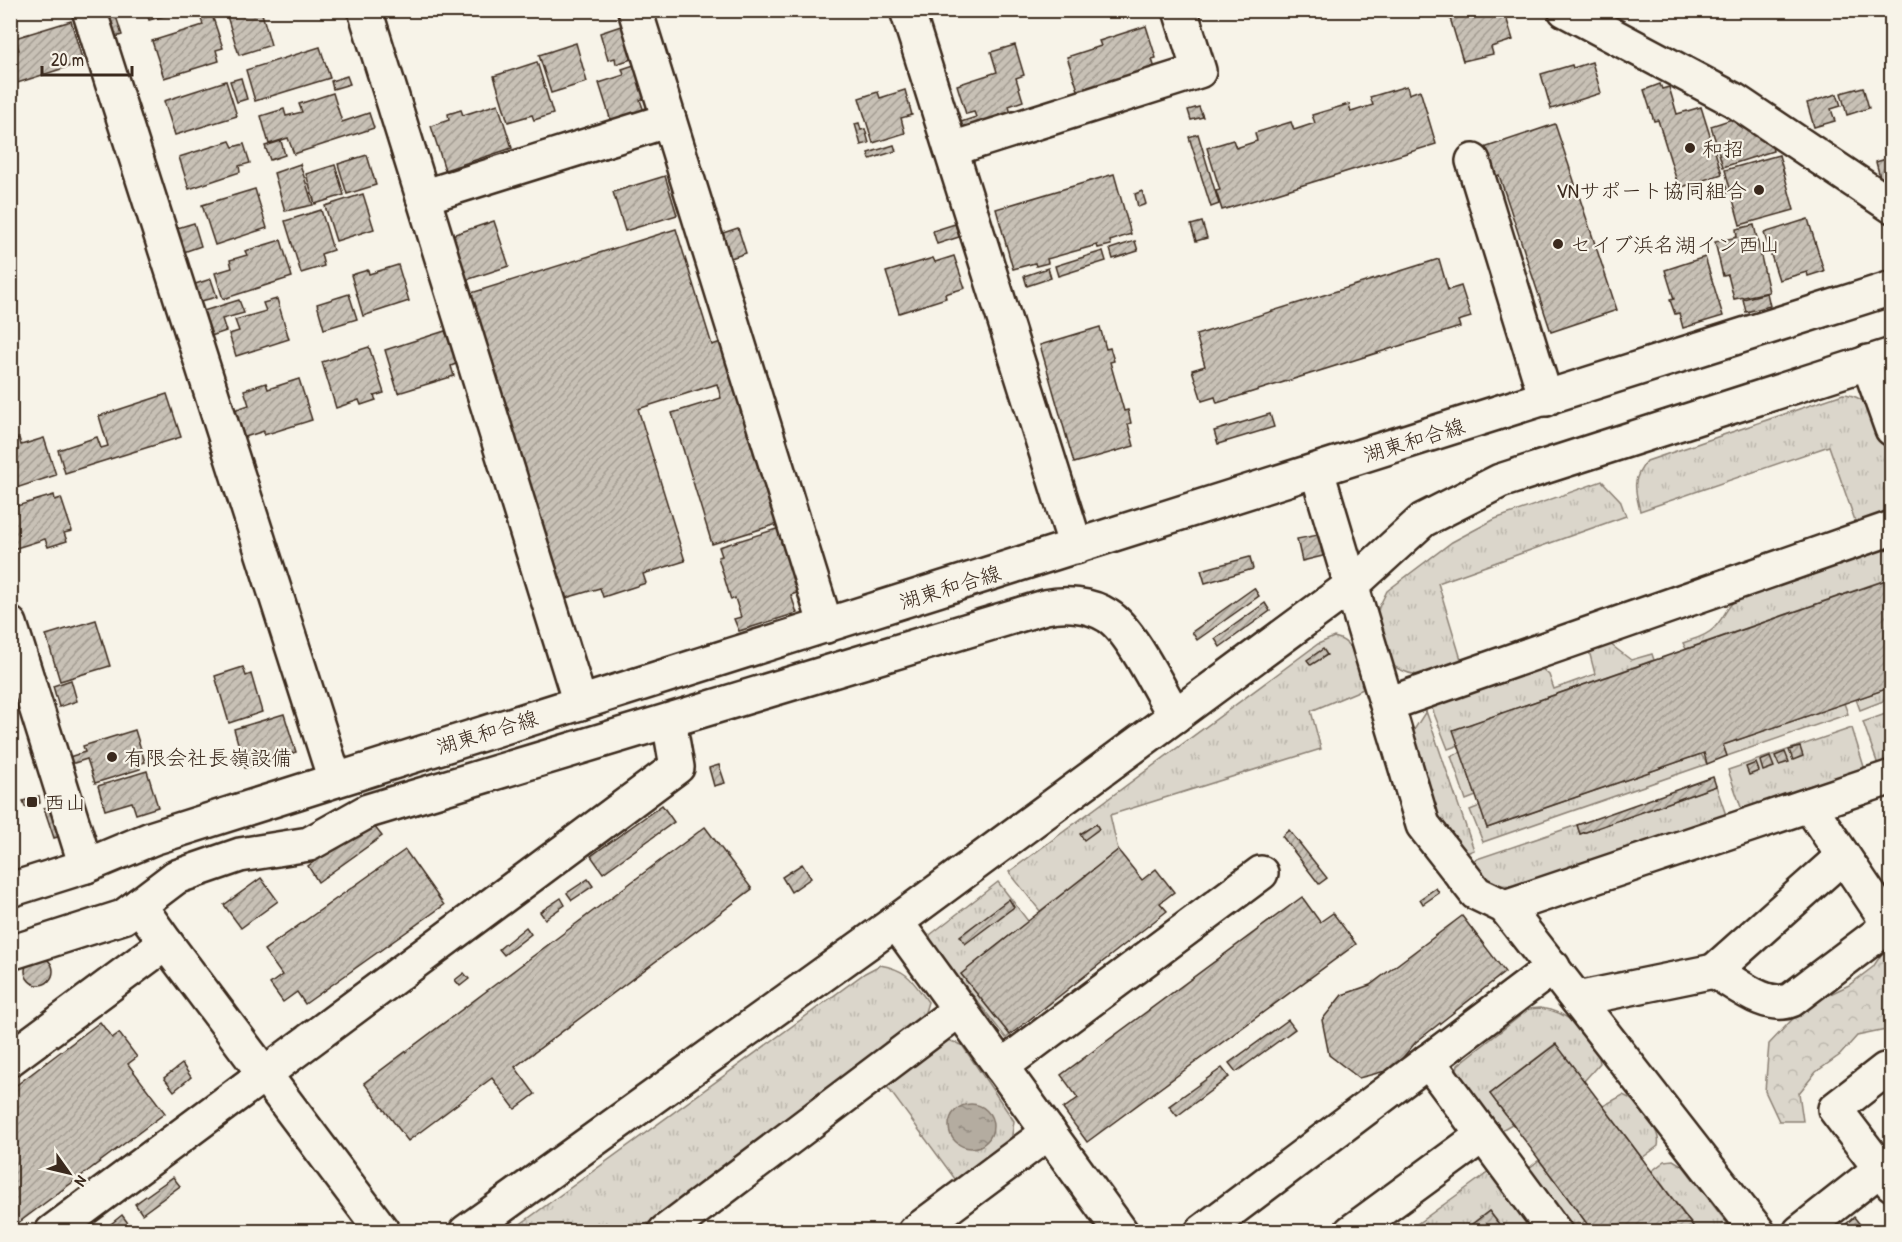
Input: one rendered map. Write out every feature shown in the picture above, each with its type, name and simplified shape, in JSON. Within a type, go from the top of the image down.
[{"type":"street","points":[[89,10],[335,780]]},
{"type":"street","points":[[365,10],[580,703]]},
{"type":"street","points":[[636,10],[826,626]]},
{"type":"street","points":[[907,10],[1076,547]]},
{"type":"street","points":[[952,149],[1199,71],[1180,10]]},
{"type":"street","points":[[1565,10],[1734,100],[1892,206]]},
{"type":"street","points":[[423,197],[669,120]]},
{"type":"street","points":[[1473,161],[1546,399]]},
{"type":"street","name":"湖東和合線","points":[[10,890],[86,866],[153,838],[1892,288]]},
{"type":"street","points":[[478,1228],[1352,585],[1423,520],[1500,481],[1880,359],[1892,429]]},
{"type":"street","points":[[1317,471],[1423,825],[1476,893],[1505,907],[1758,1232]]},
{"type":"street","points":[[1388,704],[1892,528]]},
{"type":"street","points":[[10,953],[123,917],[176,877],[240,855],[309,844],[368,812],[1063,603],[1088,608],[1108,616],[1126,634],[1174,716]]},
{"type":"street","points":[[10,624],[86,866]]},
{"type":"street","points":[[52,1232],[677,767],[669,720]]},
{"type":"street","points":[[1505,907],[1892,777]]},
{"type":"street","points":[[1714,971],[1767,1002],[1781,1004],[1791,1000],[1878,934],[1885,924],[1881,912],[1809,805]]},
{"type":"street","points":[[1577,999],[1714,971],[1843,856]]},
{"type":"street","points":[[1001,1066],[1261,873]]},
{"type":"street","points":[[139,905],[383,1232]]},
{"type":"street","points":[[896,922],[1121,1232]]},
{"type":"street","points":[[10,1059],[166,943]]},
{"type":"street","points":[[1202,1232],[1552,967]]},
{"type":"street","points":[[665,1232],[960,1009]]},
{"type":"street","points":[[1428,1061],[1555,1232]]},
{"type":"street","points":[[1800,1232],[1886,1177],[1835,1109],[1885,1070],[1892,1078]]},
{"type":"street","points":[[915,1232],[1049,1132]]},
{"type":"street","points":[[1351,1232],[1483,1135]]},
{"type":"green space","points":[[1843,394],[1860,399],[1874,412],[1882,430],[1888,454],[1892,479],[1891,498],[1883,513],[1868,524],[1858,529],[1829,446],[1640,511],[1636,479],[1647,461]]},
{"type":"green space","points":[[1602,481],[1620,500],[1626,516],[1438,583],[1463,666],[1435,674],[1419,675],[1391,665],[1376,613],[1387,591],[1452,542],[1495,519]]},
{"type":"green space","points":[[1891,542],[1891,578],[1686,649],[1683,643],[1710,632],[1733,602],[1744,593]]},
{"type":"green space","points":[[1334,637],[1348,644],[1353,650],[1368,687],[1311,711],[1321,749],[1110,815],[1118,850],[1040,911],[1009,872],[1318,644]]},
{"type":"green space","points":[[1610,644],[1631,660],[1652,654],[1654,660],[1454,730],[1459,745],[1448,749],[1431,706],[1538,665],[1549,675],[1554,689],[1595,674],[1588,647]]},
{"type":"green space","points":[[1891,687],[1891,698],[1860,710],[1856,699]]},
{"type":"green space","points":[[1844,703],[1848,714],[1727,756],[1723,745]]},
{"type":"green space","points":[[1426,711],[1474,850],[1459,856],[1441,836],[1412,733]]},
{"type":"green space","points":[[1891,712],[1891,763],[1881,766],[1877,762],[1863,722]]},
{"type":"green space","points":[[1852,728],[1865,770],[1743,813],[1728,770]]},
{"type":"green space","points":[[1461,752],[1476,796],[1466,800],[1451,756]]},
{"type":"green space","points":[[1701,754],[1707,764],[1483,842],[1470,810],[1480,806],[1487,828]]},
{"type":"green space","points":[[1716,786],[1727,818],[1523,886],[1496,885],[1465,863],[1577,825],[1580,834]]},
{"type":"green space","points":[[998,882],[1028,921],[961,974],[1010,1035],[1006,1038],[931,942],[930,935]]},
{"type":"green space","points":[[1891,940],[1891,1029],[1857,1036],[1840,1055],[1816,1072],[1799,1093],[1803,1121],[1779,1121],[1765,1091],[1769,1044],[1805,1006],[1849,985],[1873,967]]},
{"type":"green space","points":[[880,965],[903,973],[913,982],[928,1002],[923,1019],[637,1231],[511,1231],[865,973]]},
{"type":"green space","points":[[1540,1008],[1560,1014],[1579,1026],[1593,1043],[1600,1063],[1584,1081],[1555,1044],[1490,1094],[1512,1124],[1500,1131],[1455,1077],[1458,1065],[1529,1009]]},
{"type":"green space","points":[[945,1039],[962,1045],[1014,1121],[1011,1142],[958,1183],[885,1084]]},
{"type":"green space","points":[[1623,1095],[1641,1109],[1656,1132],[1658,1146],[1642,1158],[1603,1106]]},
{"type":"green space","points":[[1539,1160],[1585,1221],[1577,1227],[1567,1228],[1527,1170]]},
{"type":"green space","points":[[1673,1160],[1683,1166],[1733,1231],[1697,1231],[1652,1171],[1665,1161]]},
{"type":"green space","points":[[1493,1169],[1542,1231],[1505,1231],[1489,1211],[1462,1231],[1406,1232]]},
{"type":"water","points":[[971,1104],[986,1111],[993,1126],[986,1141],[971,1148],[956,1141],[949,1126],[956,1111]]},
{"type":"building","points":[[105,10],[114,10],[122,35],[104,41]]},
{"type":"building","points":[[146,10],[187,10],[149,20]]},
{"type":"building","points":[[233,10],[261,10],[271,45],[239,55],[226,13]]},
{"type":"building","points":[[1474,10],[1504,10],[1513,40],[1491,47],[1493,54],[1463,61],[1450,18]]},
{"type":"building","points":[[211,12],[223,48],[216,50],[219,61],[164,78],[152,41],[203,25],[200,15]]},
{"type":"building","points":[[71,21],[83,62],[11,85],[10,52],[19,50],[15,38]]},
{"type":"building","points":[[627,24],[638,57],[616,64],[615,58],[608,60],[600,33]]},
{"type":"building","points":[[1146,26],[1156,58],[1152,59],[1156,72],[1080,96],[1067,57],[1101,46],[1099,41]]},
{"type":"building","points":[[576,43],[587,82],[551,93],[539,55]]},
{"type":"building","points":[[1015,45],[1024,75],[1016,78],[1023,101],[1009,106],[1011,115],[961,135],[958,123],[976,117],[974,112],[966,114],[957,85],[997,72],[991,52]]},
{"type":"building","points":[[320,47],[330,78],[255,101],[246,70]]},
{"type":"building","points":[[537,62],[553,114],[534,120],[532,115],[508,122],[494,76]]},
{"type":"building","points":[[1592,62],[1601,93],[1551,109],[1541,74]]},
{"type":"building","points":[[640,63],[650,96],[640,100],[645,114],[612,124],[599,83],[624,75],[622,69]]},
{"type":"building","points":[[347,76],[350,84],[333,89],[331,81]]},
{"type":"building","points":[[241,78],[247,99],[237,102],[230,81]]},
{"type":"building","points":[[226,81],[237,116],[175,135],[164,101]]},
{"type":"building","name":"和招","points":[[1660,84],[1662,89],[1669,87],[1677,114],[1701,107],[1722,174],[1679,188],[1658,120],[1654,121],[1644,90]]},
{"type":"building","points":[[1407,86],[1409,94],[1420,90],[1436,144],[1222,210],[1216,191],[1220,190],[1207,148],[1233,140],[1236,148],[1257,141],[1255,133],[1291,122],[1294,130],[1315,123],[1312,115],[1349,104],[1351,112],[1373,105],[1370,97]]},
{"type":"building","points":[[1863,87],[1869,108],[1847,115],[1841,93]]},
{"type":"building","points":[[905,90],[912,115],[901,118],[905,133],[873,143],[859,98],[878,92],[880,98]]},
{"type":"building","points":[[333,93],[342,122],[369,113],[374,128],[294,154],[288,138],[269,144],[261,116],[284,109],[286,116],[302,112],[299,104]]},
{"type":"building","points":[[1837,94],[1841,106],[1831,109],[1835,121],[1814,127],[1807,103]]},
{"type":"building","points":[[498,104],[512,148],[445,170],[431,126],[449,120],[448,114],[461,110],[463,115]]},
{"type":"building","points":[[1199,107],[1203,117],[1191,120],[1188,110]]},
{"type":"building","points":[[1732,119],[1772,146],[1773,151],[1723,167],[1711,126]]},
{"type":"building","points":[[859,123],[861,130],[865,129],[869,143],[861,145],[855,124]]},
{"type":"building","name":"セイブ浜名湖イン西山","points":[[1555,124],[1617,310],[1551,332],[1499,175],[1494,177],[1484,148]]},
{"type":"building","points":[[1198,134],[1219,204],[1211,207],[1189,137]]},
{"type":"building","points":[[230,141],[233,147],[244,144],[250,163],[239,166],[240,172],[189,189],[179,157]]},
{"type":"building","points":[[281,141],[285,155],[270,160],[265,146]]},
{"type":"building","points":[[894,145],[896,151],[870,159],[868,153]]},
{"type":"building","points":[[367,155],[376,185],[347,194],[338,164]]},
{"type":"building","points":[[1779,155],[1794,210],[1740,225],[1725,170]]},
{"type":"building","points":[[1892,157],[1892,178],[1881,181],[1876,162]]},
{"type":"building","points":[[300,164],[313,205],[285,211],[274,173]]},
{"type":"building","points":[[335,165],[344,195],[315,204],[306,174]]},
{"type":"building","points":[[1114,174],[1131,234],[1110,241],[1111,245],[1098,248],[1097,245],[1047,259],[1048,263],[1036,266],[1035,263],[1013,269],[996,209]]},
{"type":"building","points":[[665,176],[677,215],[625,231],[613,192]]},
{"type":"building","points":[[1725,182],[1728,193],[1719,195],[1716,184]]},
{"type":"building","points":[[255,189],[267,228],[215,245],[202,205]]},
{"type":"building","points":[[1142,191],[1146,204],[1138,207],[1135,194]]},
{"type":"building","points":[[363,194],[374,229],[336,241],[325,206]]},
{"type":"building","points":[[321,210],[333,250],[321,254],[324,266],[301,273],[285,221]]},
{"type":"building","points":[[1808,219],[1824,271],[1808,276],[1807,272],[1779,280],[1764,233]]},
{"type":"building","points":[[494,221],[509,266],[463,281],[449,236]]},
{"type":"building","points":[[1202,222],[1207,238],[1196,241],[1191,225]]},
{"type":"building","points":[[194,223],[201,246],[178,254],[171,230]]},
{"type":"building","points":[[955,224],[959,237],[937,244],[933,231]]},
{"type":"building","points":[[1754,225],[1769,292],[1734,299],[1728,275],[1723,276],[1715,242],[1737,237],[1736,229]]},
{"type":"building","points":[[738,228],[746,253],[731,258],[723,233]]},
{"type":"building","points":[[676,229],[712,345],[730,339],[787,521],[712,544],[672,413],[721,398],[717,384],[638,409],[685,561],[643,574],[646,583],[603,597],[600,588],[559,600],[465,295]]},
{"type":"building","points":[[281,240],[292,277],[223,299],[215,273],[232,268],[230,260],[247,255],[245,251]]},
{"type":"building","points":[[1135,241],[1138,251],[1113,259],[1110,249]]},
{"type":"building","points":[[1103,251],[1106,261],[1058,276],[1055,266]]},
{"type":"building","points":[[954,256],[965,288],[945,294],[946,298],[899,313],[886,272],[933,258],[935,262]]},
{"type":"building","points":[[1705,257],[1723,316],[1683,328],[1679,313],[1675,314],[1670,300],[1674,299],[1665,270]]},
{"type":"building","points":[[1439,259],[1448,290],[1461,286],[1471,317],[1458,321],[1460,327],[1217,403],[1215,397],[1202,401],[1192,370],[1205,366],[1196,335]]},
{"type":"building","points":[[398,265],[409,301],[363,316],[351,275],[368,270],[369,274]]},
{"type":"building","points":[[1048,268],[1051,278],[1027,286],[1024,276]]},
{"type":"building","points":[[211,279],[217,297],[197,302],[192,285]]},
{"type":"building","points":[[1767,293],[1770,306],[1746,312],[1743,299]]},
{"type":"building","points":[[349,294],[357,319],[324,329],[317,304]]},
{"type":"building","points":[[277,299],[289,339],[236,356],[229,334],[239,331],[235,320],[266,311],[263,303]]},
{"type":"building","points":[[239,300],[244,313],[222,319],[226,331],[205,338],[197,313]]},
{"type":"building","points":[[1100,327],[1106,349],[1110,348],[1114,361],[1110,362],[1124,411],[1128,410],[1131,423],[1128,424],[1134,446],[1074,463],[1040,345]]},
{"type":"building","points":[[445,331],[458,363],[451,366],[454,376],[398,393],[385,350]]},
{"type":"building","points":[[369,347],[384,393],[374,396],[376,400],[361,405],[359,400],[336,408],[322,362]]},
{"type":"building","points":[[299,379],[312,420],[264,435],[264,431],[242,438],[234,410],[249,405],[244,390],[266,383],[268,389]]},
{"type":"building","points":[[167,394],[181,437],[65,473],[58,450],[97,437],[101,448],[108,446],[99,416]]},
{"type":"building","points":[[1270,414],[1274,427],[1218,444],[1214,431]]},
{"type":"building","points":[[19,438],[21,445],[44,438],[56,475],[10,490],[10,440]]},
{"type":"building","points":[[54,495],[55,500],[61,498],[72,531],[64,533],[67,541],[48,547],[45,539],[10,550],[10,508]]},
{"type":"building","points":[[786,526],[805,590],[791,595],[797,613],[739,631],[734,619],[741,617],[735,598],[731,600],[718,557],[722,556],[719,547]]},
{"type":"building","points":[[1318,535],[1323,556],[1302,561],[1297,539]]},
{"type":"building","points":[[1250,557],[1253,569],[1205,583],[1201,570]]},
{"type":"building","points":[[1892,578],[1892,687],[1723,745],[1727,756],[1707,764],[1704,753],[1487,828],[1453,730]]},
{"type":"building","points":[[1254,588],[1259,596],[1197,640],[1192,632]]},
{"type":"building","points":[[1265,603],[1270,611],[1220,647],[1215,639]]},
{"type":"building","points":[[96,620],[110,666],[60,681],[46,635]]},
{"type":"building","points":[[1323,649],[1327,655],[1311,665],[1307,660]]},
{"type":"building","points":[[243,667],[246,676],[251,674],[262,712],[229,723],[215,676]]},
{"type":"building","points":[[71,680],[77,701],[59,707],[53,686]]},
{"type":"building","points":[[284,714],[296,752],[245,768],[234,729]]},
{"type":"building","points":[[135,730],[145,762],[139,764],[140,769],[95,783],[87,759],[71,764],[69,757],[85,752],[83,746]]},
{"type":"building","points":[[1800,747],[1803,756],[1793,760],[1789,750]]},
{"type":"building","points":[[1785,752],[1789,762],[1779,765],[1775,756]]},
{"type":"building","points":[[1770,757],[1774,767],[1763,771],[1760,761]]},
{"type":"building","points":[[1756,763],[1759,771],[1749,775],[1746,767]]},
{"type":"building","points":[[719,765],[725,783],[714,786],[709,768]]},
{"type":"building","points":[[147,771],[158,807],[136,814],[132,802],[105,810],[98,786]]},
{"type":"building","points":[[1713,777],[1716,786],[1580,834],[1577,825]]},
{"type":"building","points":[[39,796],[40,803],[25,807],[23,801]]},
{"type":"building","points":[[662,805],[674,822],[603,873],[591,856]]},
{"type":"building","points":[[51,806],[61,836],[54,838],[44,808]]},
{"type":"building","points":[[370,821],[382,836],[318,882],[308,866]]},
{"type":"building","points":[[1096,824],[1099,829],[1084,840],[1080,834]]},
{"type":"building","points":[[705,827],[752,889],[515,1067],[535,1094],[515,1109],[492,1078],[408,1141],[364,1083]]},
{"type":"building","points":[[1289,830],[1327,878],[1319,884],[1282,836]]},
{"type":"building","points":[[405,850],[444,905],[305,1004],[297,992],[283,1002],[270,984],[282,975],[264,950]]},
{"type":"building","points":[[1118,850],[1142,880],[1156,869],[1174,892],[1160,903],[1167,911],[1010,1035],[961,974]]},
{"type":"building","points":[[802,864],[811,878],[791,892],[782,877]]},
{"type":"building","points":[[261,878],[278,901],[241,928],[224,905]]},
{"type":"building","points":[[588,879],[593,886],[572,900],[567,893]]},
{"type":"building","points":[[1436,888],[1439,893],[1423,904],[1420,899]]},
{"type":"building","points":[[1302,897],[1320,922],[1333,913],[1356,944],[1087,1142],[1063,1109],[1078,1098],[1061,1075]]},
{"type":"building","points":[[561,898],[565,905],[545,919],[540,912]]},
{"type":"building","points":[[1009,899],[1014,907],[965,944],[960,936]]},
{"type":"building","points":[[1462,916],[1505,972],[1416,1042],[1393,1069],[1359,1078],[1329,1055],[1322,1020],[1342,995],[1370,985]]},
{"type":"building","points":[[526,927],[531,934],[504,955],[499,949]]},
{"type":"building","points":[[39,957],[49,961],[53,971],[49,981],[39,985],[29,981],[25,971],[29,961]]},
{"type":"building","points":[[464,973],[469,979],[460,986],[455,980]]},
{"type":"building","points":[[1288,1020],[1295,1029],[1236,1072],[1229,1063]]},
{"type":"building","points":[[100,1022],[112,1038],[119,1033],[137,1057],[128,1064],[165,1113],[10,1229],[10,1090]]},
{"type":"building","points":[[1556,1044],[1697,1232],[1593,1232],[1490,1094]]},
{"type":"building","points":[[182,1064],[191,1077],[174,1091],[164,1078]]},
{"type":"building","points":[[1222,1068],[1229,1077],[1177,1116],[1169,1106]]},
{"type":"building","points":[[173,1177],[180,1186],[142,1214],[135,1204]]},
{"type":"building","points":[[1489,1211],[1505,1232],[1462,1232]]},
{"type":"building","points":[[122,1215],[130,1226],[123,1232],[101,1232]]},
{"type":"building","points":[[1854,1217],[1866,1232],[1837,1232]]},
{"type":"place","name":"和招","points":[[1690,148]]},
{"type":"place","name":"VNサポート協同組合","points":[[1759,190]]},
{"type":"place","name":"セイブ浜名湖イン西山","points":[[1558,244]]},
{"type":"place","name":"有限会社長嶺設備","points":[[112,757]]},
{"type":"place","name":"西山","points":[[32,802]]}]
